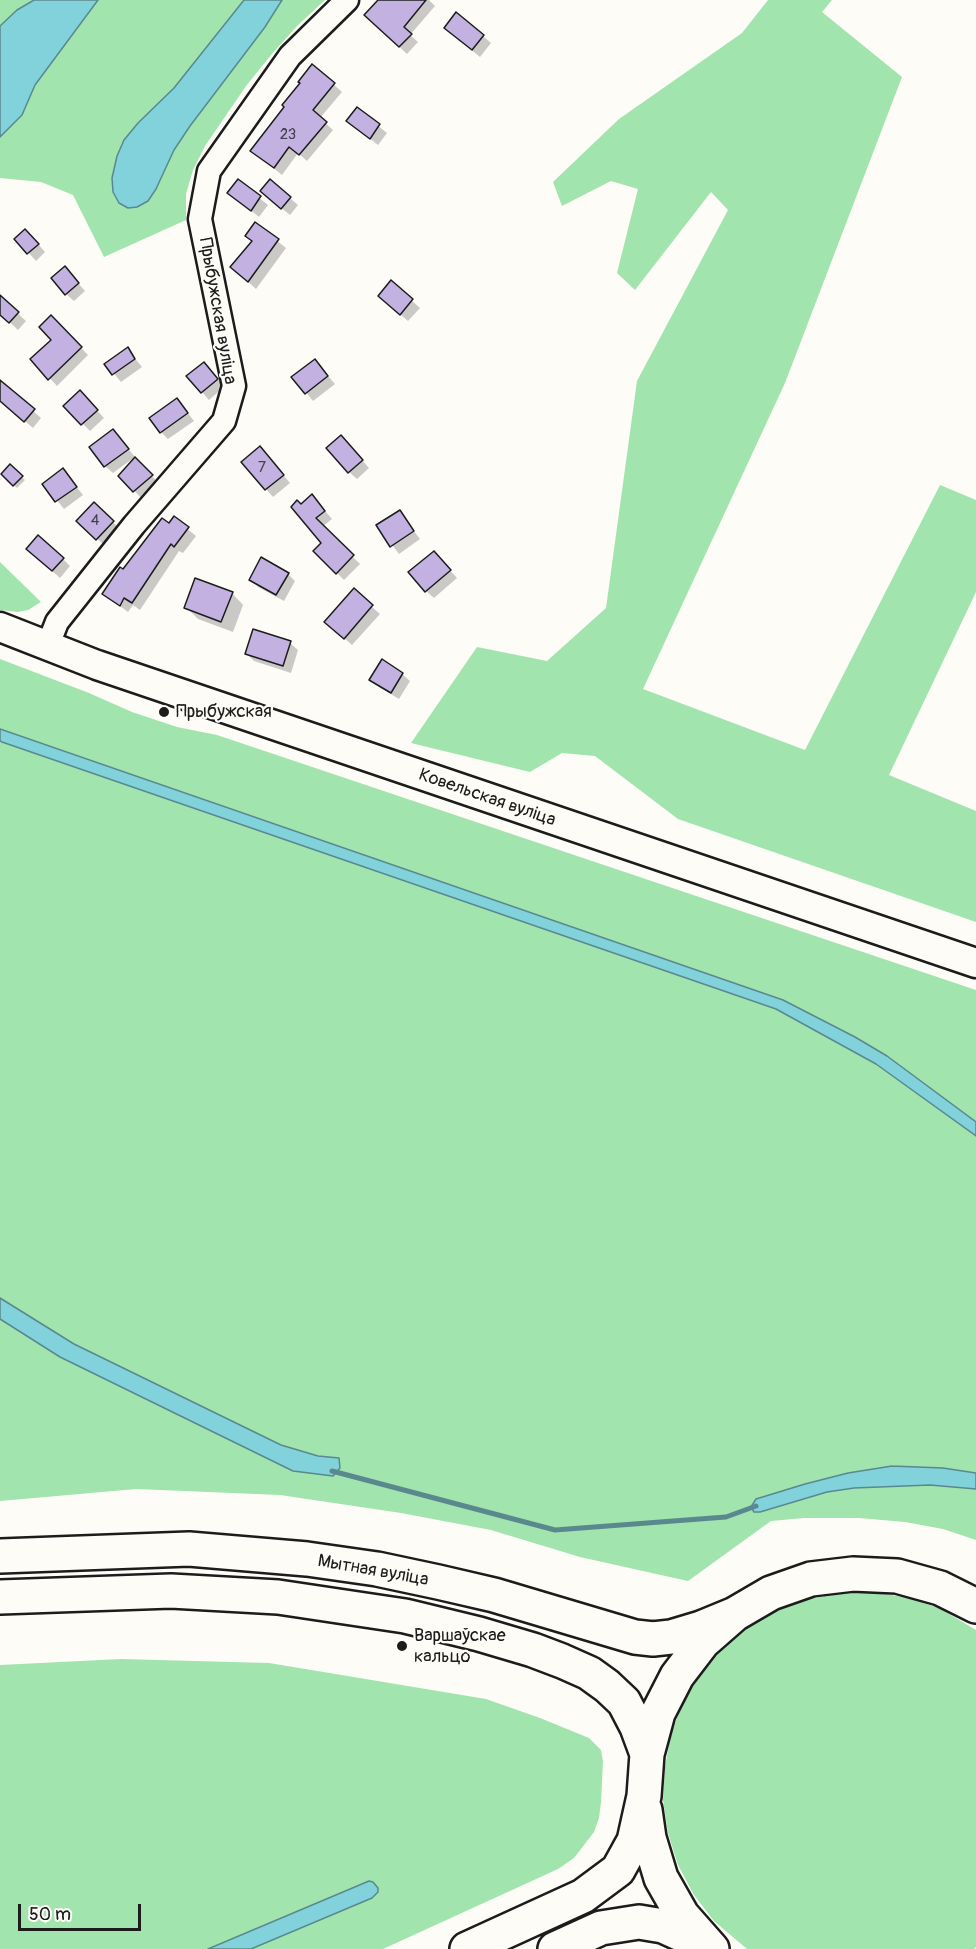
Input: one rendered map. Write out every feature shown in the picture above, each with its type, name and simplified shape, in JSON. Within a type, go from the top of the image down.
[{"type":"highway","name":"Мытная вуліца","points":[[0,1556],[189,1550],[307,1559],[377,1569],[438,1582],[494,1595],[634,1637],[653,1639],[671,1637],[701,1628],[735,1614]]},
{"type":"highway","points":[[467,1949],[583,1896],[618,1870],[634,1841],[644,1796],[647,1754],[658,1713],[677,1676],[703,1642],[735,1614],[771,1593],[791,1586],[811,1580],[853,1574],[897,1576],[940,1588],[976,1606]]},
{"type":"highway","points":[[0,1598],[171,1591],[278,1597],[405,1616],[533,1650],[589,1673],[624,1702],[638,1727],[647,1754]]},
{"type":"highway","points":[[644,1796],[649,1838],[662,1878],[682,1915],[710,1948]]},
{"type":"highway","points":[[555,1949],[601,1928],[639,1922],[663,1926],[710,1948]]},
{"type":"main road","name":"Ковельская вуліца","points":[[0,627],[97,665],[976,963]]},
{"type":"street","name":"Прыбужская вуліца","points":[[48,645],[57,622],[134,525],[224,421],[234,386],[200,219],[209,171],[290,56],[347,0]]},
{"type":"green space","points":[[0,0],[325,0],[271,55],[246,86],[205,146],[193,170],[186,194],[186,220],[104,257],[73,195],[41,182],[0,178]]},
{"type":"green space","points":[[768,0],[832,0],[822,12],[902,77],[785,383],[643,689],[805,750],[940,485],[976,500],[976,592],[889,775],[976,811],[976,922],[678,819],[595,756],[562,753],[530,772],[411,743],[477,647],[547,661],[606,608],[637,381],[728,210],[711,192],[635,290],[617,273],[638,189],[611,181],[562,206],[553,182],[619,119],[742,33]]},
{"type":"green space","points":[[0,562],[41,602],[28,610],[18,612],[0,610]]},
{"type":"green space","points":[[0,659],[132,712],[177,727],[217,735],[976,990],[976,1540],[943,1529],[905,1522],[859,1518],[804,1518],[771,1521],[688,1581],[580,1557],[491,1530],[401,1513],[280,1495],[136,1489],[0,1501]]},
{"type":"green space","points":[[875,1592],[908,1598],[939,1608],[976,1630],[976,1947],[974,1949],[747,1949],[714,1921],[694,1895],[678,1865],[668,1833],[663,1800],[665,1767],[671,1734],[683,1703],[700,1674],[722,1649],[748,1627],[777,1611],[808,1599],[841,1593]]},
{"type":"green space","points":[[121,1659],[269,1663],[486,1699],[589,1738],[601,1750],[603,1761],[599,1818],[594,1832],[574,1858],[558,1869],[383,1949],[0,1949],[0,1665]]},
{"type":"water","points":[[34,0],[98,0],[35,85],[22,115],[0,137],[0,26],[17,10]]},
{"type":"water","points":[[244,0],[282,0],[265,27],[174,150],[148,201],[137,207],[128,208],[119,203],[113,192],[112,178],[117,156],[124,140],[174,88]]},
{"type":"water","points":[[0,729],[783,1000],[887,1056],[976,1122],[976,1136],[876,1064],[776,1009],[2,742],[0,741]]},
{"type":"water","points":[[0,1298],[74,1344],[281,1445],[318,1456],[339,1458],[340,1468],[333,1476],[293,1471],[60,1357],[0,1319]]},
{"type":"water","points":[[892,1466],[943,1468],[976,1473],[976,1489],[930,1485],[854,1488],[827,1492],[760,1512],[754,1512],[751,1507],[756,1499],[805,1484],[848,1473]]},
{"type":"water","points":[[369,1881],[378,1888],[378,1892],[372,1898],[251,1949],[208,1949]]},
{"type":"building","points":[[378,0],[426,0],[404,27],[412,34],[399,47],[364,15]]},
{"type":"building","points":[[456,12],[484,35],[472,50],[444,28]]},
{"type":"building","points":[[312,64],[335,83],[313,110],[327,122],[299,155],[289,147],[274,168],[250,151],[284,107],[282,105]]},
{"type":"building","points":[[357,107],[380,124],[370,139],[346,121]]},
{"type":"building","points":[[238,179],[261,196],[251,211],[227,193]]},
{"type":"building","points":[[270,179],[291,197],[281,209],[260,191]]},
{"type":"building","points":[[255,222],[279,239],[248,282],[230,267],[252,241],[245,236]]},
{"type":"building","points":[[25,229],[39,244],[27,254],[14,239]]},
{"type":"building","points":[[65,266],[79,283],[65,295],[51,278]]},
{"type":"building","points":[[391,280],[413,299],[400,315],[378,296]]},
{"type":"building","points":[[0,295],[19,312],[9,323],[0,315]]},
{"type":"building","points":[[51,315],[82,347],[48,380],[30,359],[51,340],[39,327]]},
{"type":"building","points":[[128,347],[135,359],[112,375],[104,364]]},
{"type":"building","points":[[315,359],[328,376],[305,394],[291,377]]},
{"type":"building","points":[[204,362],[218,379],[201,393],[186,376]]},
{"type":"building","points":[[0,380],[35,409],[24,422],[0,401]]},
{"type":"building","points":[[80,390],[98,410],[81,425],[63,406]]},
{"type":"building","points":[[177,398],[188,413],[160,433],[149,418]]},
{"type":"building","points":[[113,429],[129,449],[104,467],[89,447]]},
{"type":"building","points":[[341,435],[363,460],[348,473],[326,448]]},
{"type":"building","points":[[260,446],[284,475],[265,490],[241,462]]},
{"type":"building","points":[[135,457],[153,475],[133,492],[118,476]]},
{"type":"building","points":[[10,464],[23,476],[13,486],[1,474]]},
{"type":"building","points":[[63,468],[77,487],[55,502],[42,484]]},
{"type":"building","points":[[312,494],[325,511],[316,518],[354,555],[336,574],[313,551],[321,543],[291,507],[297,500],[301,504]]},
{"type":"building","points":[[94,502],[114,521],[96,540],[76,521]]},
{"type":"building","points":[[400,510],[414,531],[390,547],[376,525]]},
{"type":"building","points":[[174,516],[189,527],[174,547],[171,544],[132,603],[124,598],[120,606],[102,594],[120,567],[123,569],[162,518],[169,523]]},
{"type":"building","points":[[38,535],[64,558],[52,571],[26,549]]},
{"type":"building","points":[[434,551],[451,570],[425,592],[408,572]]},
{"type":"building","points":[[261,557],[289,573],[276,595],[249,580]]},
{"type":"building","points":[[195,578],[233,592],[221,622],[184,608]]},
{"type":"building","points":[[354,588],[373,605],[344,639],[324,622]]},
{"type":"building","points":[[253,629],[291,641],[283,666],[245,654]]},
{"type":"building","points":[[382,659],[403,673],[391,693],[369,680]]},
{"type":"waterway","points":[[332,1471],[555,1530],[726,1517],[756,1506]]},
{"type":"place","name":"Прыбужская","points":[[164,712]]},
{"type":"place","name":"Варшаўскае кальцо","points":[[402,1646]]}]
